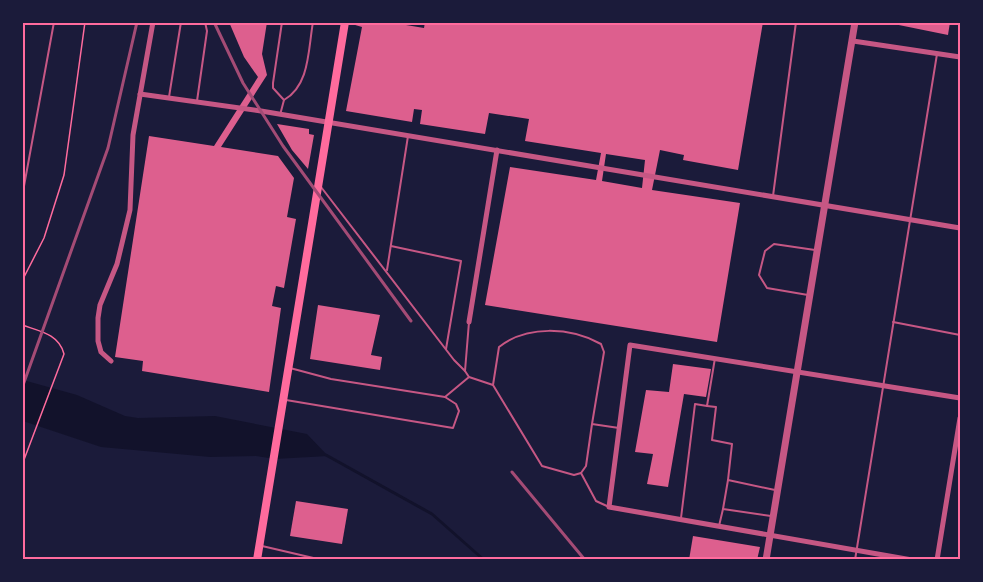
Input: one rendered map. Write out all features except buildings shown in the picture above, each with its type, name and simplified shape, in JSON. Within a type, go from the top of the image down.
[{"type":"main road","points":[[257,560],[345,22]]},
{"type":"street","points":[[111,361],[101,352],[98,341],[98,318],[100,305],[117,264],[130,210],[133,135],[153,22]]},
{"type":"street","points":[[766,560],[855,22]]},
{"type":"street","points":[[853,41],[960,57]]},
{"type":"street","points":[[140,94],[197,101],[497,150],[960,228]]},
{"type":"street","points":[[469,322],[497,150]]},
{"type":"street","points":[[912,560],[609,507],[630,345],[960,398]]},
{"type":"street","points":[[937,560],[960,418]]},
{"type":"lane","points":[[22,197],[54,22]]},
{"type":"lane","points":[[169,97],[181,22]]},
{"type":"lane","points":[[197,101],[207,31],[205,22]]},
{"type":"lane","points":[[282,22],[273,88],[284,100]]},
{"type":"lane","points":[[280,116],[284,100],[293,95],[303,81],[313,22]]},
{"type":"lane","points":[[772,196],[796,22]]},
{"type":"lane","points":[[855,560],[937,54]]},
{"type":"lane","points":[[386,271],[408,136]]},
{"type":"lane","points":[[319,183],[469,377],[493,385]]},
{"type":"lane","points":[[811,295],[767,288],[759,275],[765,250],[774,244],[818,251]]},
{"type":"lane","points":[[391,246],[460,261],[446,349]]},
{"type":"lane","points":[[465,371],[469,322]]},
{"type":"lane","points":[[893,322],[960,335]]},
{"type":"lane","points":[[533,331],[567,332],[601,344],[604,352],[586,466],[581,473],[574,475],[542,466],[493,385],[499,347],[512,337],[533,331]]},
{"type":"lane","points":[[707,406],[715,358]]},
{"type":"lane","points":[[284,400],[453,428],[459,408],[445,397],[331,379],[289,368]]},
{"type":"lane","points":[[445,397],[469,377]]},
{"type":"lane","points":[[681,520],[695,404],[716,407],[712,440],[732,444],[719,527]]},
{"type":"lane","points":[[592,424],[619,428]]},
{"type":"lane","points":[[581,473],[596,501],[609,507]]},
{"type":"lane","points":[[728,480],[777,490]]},
{"type":"lane","points":[[723,509],[773,517]]},
{"type":"lane","points":[[260,546],[322,560]]},
{"type":"path","points":[[22,281],[44,238],[64,175],[85,22]]},
{"type":"path","points":[[22,325],[54,337],[63,347],[63,359],[22,465]]},
{"type":"shaded area","points":[[23,380],[77,395],[125,416],[138,418],[215,416],[307,434],[328,456],[275,459],[256,456],[210,457],[101,447],[23,421]]},
{"type":"waterway","points":[[326,455],[432,514],[484,560]]},
{"type":"railway","points":[[22,388],[108,148],[137,22]]},
{"type":"railway","points":[[214,22],[243,83],[283,146],[411,321]]},
{"type":"railway","points":[[512,472],[585,560]]}]
